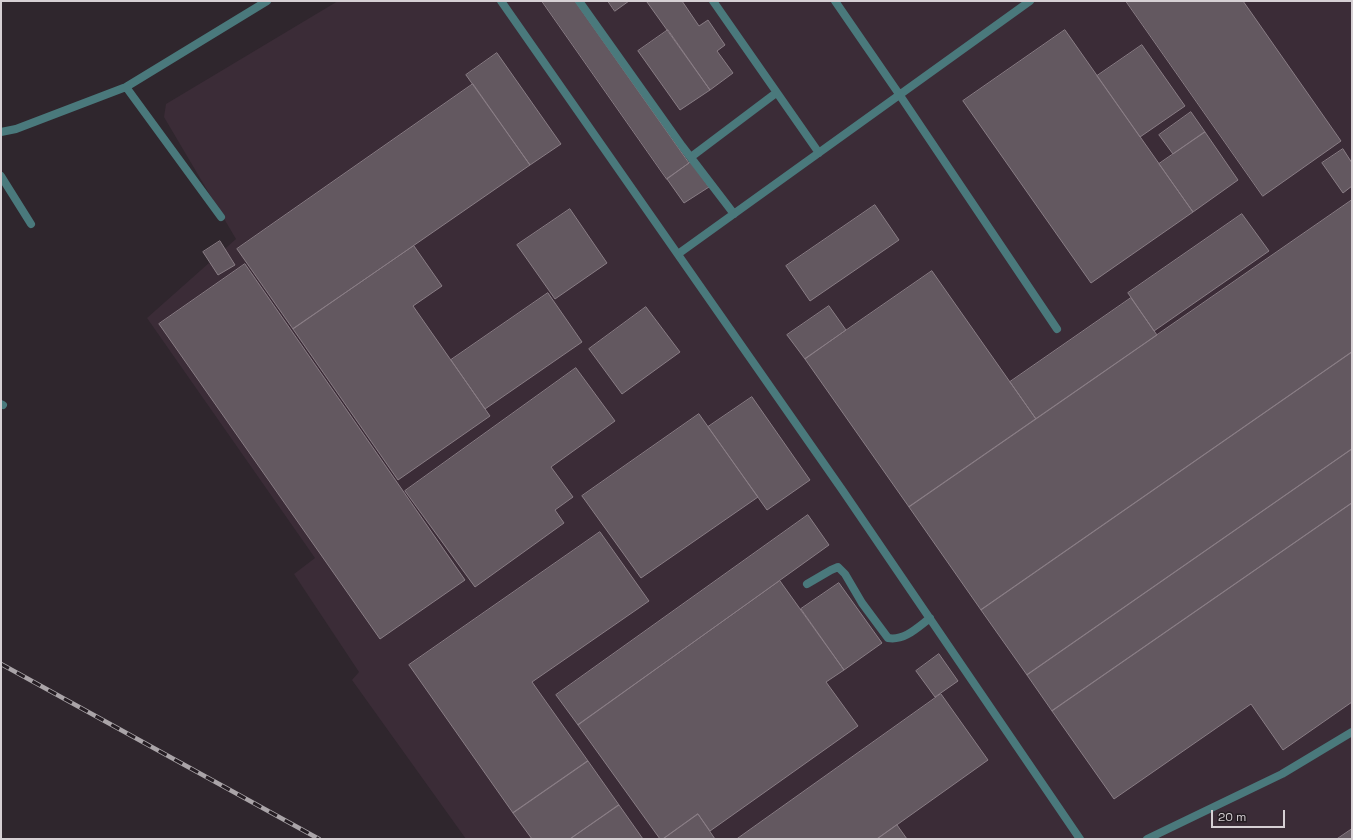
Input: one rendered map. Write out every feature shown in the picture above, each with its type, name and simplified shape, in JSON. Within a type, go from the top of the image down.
[{"type":"street","points":[[1,132],[16,129],[126,87],[267,1]]},
{"type":"street","points":[[501,1],[839,484],[1080,839]]},
{"type":"street","points":[[579,1],[690,156],[734,214]]},
{"type":"street","points":[[713,1],[819,153]]},
{"type":"street","points":[[835,1],[1057,329]]},
{"type":"street","points":[[678,254],[1030,1]]},
{"type":"street","points":[[126,87],[221,217]]},
{"type":"street","points":[[690,156],[776,93]]},
{"type":"street","points":[[1,176],[31,224]]},
{"type":"street","points":[[807,584],[838,567],[845,574],[862,602],[888,638],[895,639],[908,635],[930,618]]},
{"type":"street","points":[[1147,839],[1282,774],[1352,732]]},
{"type":"shaded area","points":[[338,1],[1352,1],[1352,839],[466,839],[352,680],[359,672],[294,574],[315,558],[147,318],[236,239],[164,117],[166,104]]},
{"type":"building","points":[[542,1],[575,1],[689,163],[667,179]]},
{"type":"building","points":[[608,1],[629,1],[615,11]]},
{"type":"building","points":[[682,1],[699,26],[708,20],[725,45],[717,51],[733,73],[710,90],[647,2]]},
{"type":"building","points":[[1126,1],[1243,1],[1341,141],[1263,196]]},
{"type":"building","points":[[668,30],[710,90],[680,110],[638,51]]},
{"type":"building","points":[[1065,30],[1193,212],[1091,283],[963,101]]},
{"type":"building","points":[[1142,45],[1185,106],[1140,137],[1097,76]]},
{"type":"building","points":[[497,53],[561,144],[530,165],[466,75]]},
{"type":"building","points":[[473,84],[530,165],[293,329],[237,249]]},
{"type":"building","points":[[1191,112],[1205,132],[1173,154],[1159,135]]},
{"type":"building","points":[[1205,132],[1238,180],[1193,212],[1159,164]]},
{"type":"building","points":[[1343,149],[1352,163],[1352,186],[1343,193],[1322,163]]},
{"type":"building","points":[[691,162],[709,187],[684,203],[667,179]]},
{"type":"building","points":[[1352,200],[1352,352],[981,610],[909,507]]},
{"type":"building","points":[[875,205],[899,240],[810,301],[786,266]]},
{"type":"building","points":[[570,209],[607,263],[555,299],[517,245]]},
{"type":"building","points":[[1242,214],[1269,251],[1154,331],[1128,293]]},
{"type":"building","points":[[220,241],[235,265],[218,275],[203,252]]},
{"type":"building","points":[[414,246],[442,286],[413,306],[490,416],[398,480],[293,329]]},
{"type":"building","points":[[245,264],[465,580],[380,639],[159,324]]},
{"type":"building","points":[[932,271],[1036,419],[909,507],[805,359]]},
{"type":"building","points":[[548,293],[582,342],[485,409],[451,360]]},
{"type":"building","points":[[1131,298],[1157,335],[1036,419],[1010,382]]},
{"type":"building","points":[[829,306],[846,330],[805,359],[787,335]]},
{"type":"building","points":[[646,307],[680,352],[622,394],[589,349]]},
{"type":"building","points":[[1352,352],[1352,449],[1027,675],[981,610]]},
{"type":"building","points":[[576,368],[615,421],[551,467],[573,497],[555,510],[564,523],[475,587],[405,491]]},
{"type":"building","points":[[752,397],[810,480],[767,510],[708,427]]},
{"type":"building","points":[[699,414],[758,497],[641,578],[582,496]]},
{"type":"building","points":[[1352,449],[1352,503],[1052,711],[1027,675]]},
{"type":"building","points":[[1352,503],[1352,702],[1283,750],[1251,704],[1114,799],[1052,711]]},
{"type":"building","points":[[808,515],[829,545],[578,725],[556,695]]},
{"type":"building","points":[[600,532],[649,601],[532,682],[588,761],[513,813],[409,665]]},
{"type":"building","points":[[780,581],[844,670],[826,682],[858,726],[710,831],[698,814],[663,839],[660,839],[578,725]]},
{"type":"building","points":[[839,583],[882,643],[844,670],[801,609]]},
{"type":"building","points":[[939,654],[958,681],[935,697],[916,671]]},
{"type":"building","points":[[941,694],[988,760],[877,839],[737,839]]},
{"type":"building","points":[[588,761],[619,805],[570,839],[532,839],[513,813]]},
{"type":"building","points":[[619,805],[643,839],[570,839]]},
{"type":"building","points":[[698,814],[715,839],[663,839]]},
{"type":"building","points":[[897,825],[907,839],[877,839]]},
{"type":"building","points":[[1352,829],[1352,839],[1337,839]]},
{"type":"railway","points":[[1,664],[319,839]]}]
